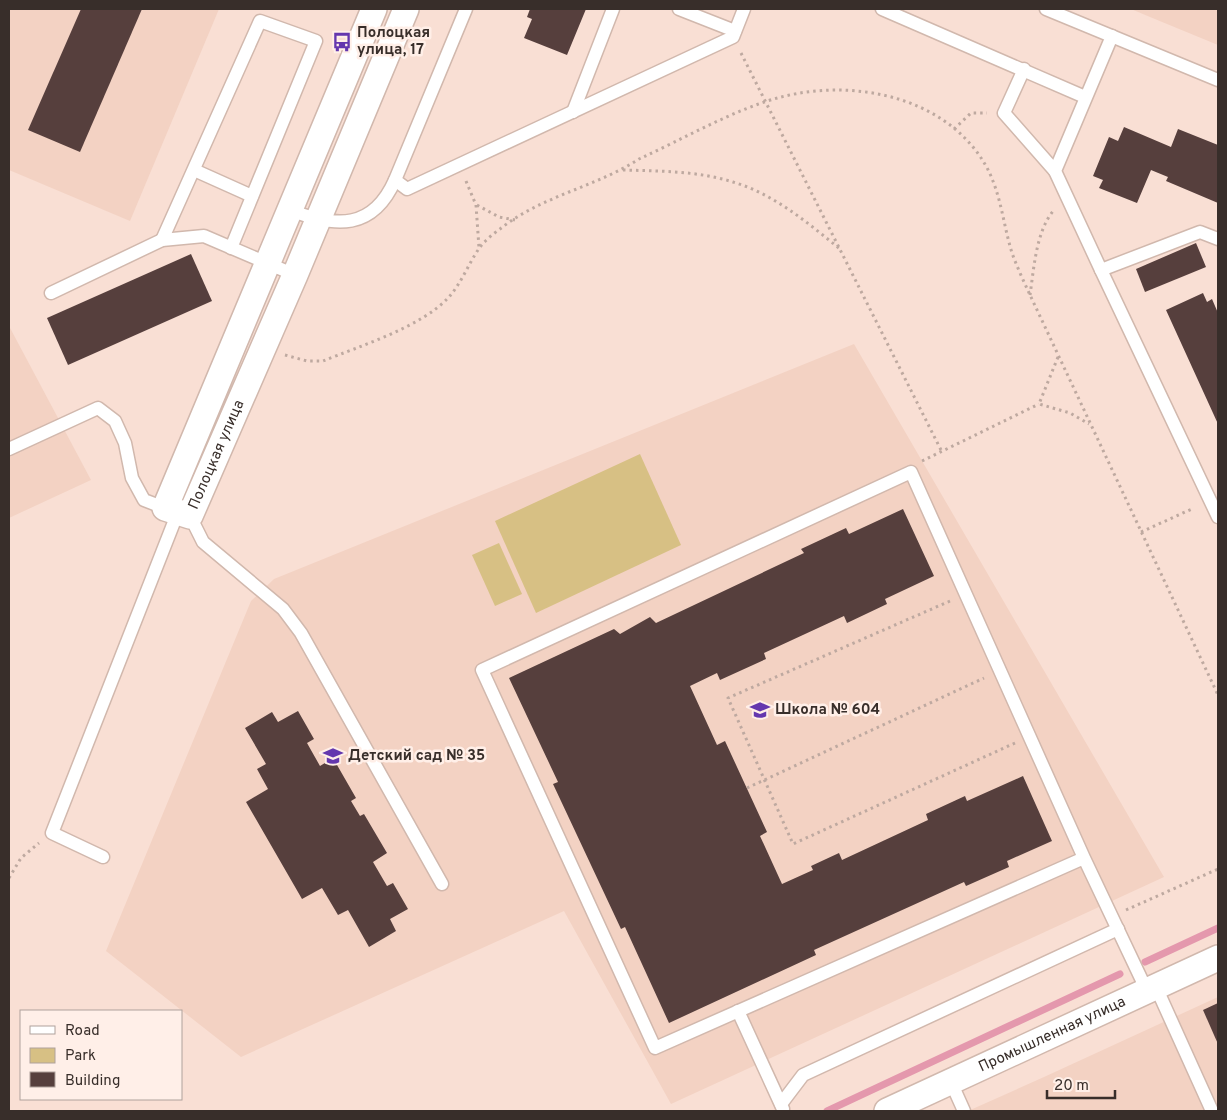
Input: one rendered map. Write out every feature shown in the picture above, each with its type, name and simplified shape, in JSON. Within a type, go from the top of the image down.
[{"type":"street","name":"Полоцкая улица","points":[[178,512],[268,263],[374,9]]},
{"type":"street","name":"Полоцкая улица","points":[[178,512],[295,275],[406,9]]},
{"type":"street","name":"Промышленная улица","points":[[887,1111],[1218,958]]},
{"type":"lane","points":[[290,210],[318,221],[361,218],[375,212],[387,198],[466,9]]},
{"type":"lane","points":[[573,112],[613,9]]},
{"type":"lane","points":[[679,9],[734,34]]},
{"type":"lane","points":[[395,180],[407,189],[573,112],[734,34],[744,9]]},
{"type":"lane","points":[[882,9],[1085,97]]},
{"type":"lane","points":[[1046,9],[1218,80]]},
{"type":"lane","points":[[162,240],[260,21],[316,41],[231,248]]},
{"type":"lane","points":[[1055,171],[1112,36]]},
{"type":"lane","points":[[1024,69],[1004,113],[1055,171],[1218,517]]},
{"type":"lane","points":[[194,170],[252,196]]},
{"type":"lane","points":[[1101,270],[1200,232],[1218,239]]},
{"type":"lane","points":[[51,293],[162,240],[204,236],[295,275]]},
{"type":"lane","points":[[9,449],[98,408],[115,421],[125,443],[132,478],[144,500],[178,512],[203,542],[283,609],[301,633],[442,884]]},
{"type":"lane","points":[[1084,858],[655,1048],[482,670],[911,472],[1084,858],[1118,930],[1151,989],[1212,1111]]},
{"type":"lane","points":[[103,857],[52,834],[178,512]]},
{"type":"lane","points":[[782,1107],[803,1075],[1118,930]]},
{"type":"lane","points":[[738,1011],[782,1107]]},
{"type":"lane","points":[[950,1082],[964,1111]]},
{"type":"path","points":[[734,34],[942,452]]},
{"type":"path","points":[[282,354],[307,361],[323,361],[415,322],[434,311],[449,298],[479,248],[500,228],[561,196],[622,170],[639,159],[767,102],[810,92],[868,92],[889,96],[925,108],[945,119],[975,149],[990,174],[1001,205],[1012,253],[1030,295],[1218,695]]},
{"type":"path","points":[[954,129],[971,113],[1004,113]]},
{"type":"path","points":[[459,164],[476,204],[479,248]]},
{"type":"path","points":[[622,170],[688,173],[735,182],[780,204],[841,250]]},
{"type":"path","points":[[1030,295],[1041,237],[1048,217],[1067,196]]},
{"type":"path","points":[[476,204],[499,217],[515,220]]},
{"type":"path","points":[[911,472],[923,461],[1039,404],[1058,357]]},
{"type":"path","points":[[1039,404],[1070,413],[1090,424]]},
{"type":"path","points":[[1141,532],[1210,500]]},
{"type":"path","points":[[965,594],[728,698],[764,780],[793,844],[1029,736]]},
{"type":"path","points":[[747,788],[1000,670]]},
{"type":"path","points":[[9,878],[21,858],[52,834]]},
{"type":"path","points":[[1112,916],[1218,869]]},
{"type":"shaded area","points":[[9,9],[219,9],[130,221],[9,170]]},
{"type":"shaded area","points":[[1131,9],[1218,9],[1218,45],[1150,17]]},
{"type":"shaded area","points":[[9,326],[91,480],[9,518]]},
{"type":"shaded area","name":"Школа № 604","points":[[854,344],[1164,877],[671,1104],[564,911],[241,1057],[106,951],[251,601],[274,579]]},
{"type":"shaded area","points":[[1218,997],[1218,1111],[968,1111],[1044,1077]]},
{"type":"green space","points":[[640,454],[681,545],[536,613],[495,521]]},
{"type":"green space","points":[[499,543],[522,594],[495,606],[472,555]]},
{"type":"building","points":[[81,9],[142,9],[80,152],[28,130]]},
{"type":"building","points":[[530,9],[586,9],[567,55],[524,38],[532,19],[527,17]]},
{"type":"building","points":[[1124,127],[1171,147],[1178,129],[1218,145],[1218,203],[1166,181],[1168,177],[1151,170],[1137,203],[1099,188],[1103,180],[1093,176],[1109,137],[1118,141]]},
{"type":"building","points":[[1196,243],[1206,267],[1145,292],[1136,269]]},
{"type":"building","points":[[191,254],[212,301],[68,365],[47,318]]},
{"type":"building","points":[[1203,293],[1207,302],[1212,299],[1218,313],[1218,424],[1166,310]]},
{"type":"building","points":[[903,509],[934,576],[885,599],[887,604],[847,623],[844,616],[764,653],[766,659],[720,680],[717,673],[690,686],[717,745],[725,741],[767,832],[760,836],[782,884],[813,870],[811,866],[839,853],[842,860],[928,820],[926,814],[965,796],[967,801],[1023,776],[1052,841],[1007,861],[1009,867],[966,886],[964,882],[814,950],[816,955],[669,1023],[625,927],[621,929],[553,784],[558,782],[509,678],[614,629],[620,634],[650,617],[656,623],[804,553],[801,549],[846,528],[849,534]]},
{"type":"building","points":[[298,711],[314,739],[307,743],[320,766],[333,758],[356,798],[351,801],[360,816],[364,814],[387,853],[373,862],[387,886],[393,883],[408,909],[390,919],[396,931],[369,947],[348,910],[338,915],[322,888],[302,899],[246,802],[268,789],[257,769],[266,764],[245,728],[272,712],[278,722]]},
{"type":"building","points":[[1218,1003],[1218,1044],[1203,1010]]},
{"type":"waterway","points":[[1145,962],[1218,928]]},
{"type":"waterway","points":[[827,1111],[1120,974]]},
{"type":"place","name":"Полоцкая улица, 17","points":[[342,42]]},
{"type":"place","name":"Школа № 604","points":[[760,710]]},
{"type":"place","name":"Детский сад № 35","points":[[333,756]]}]
